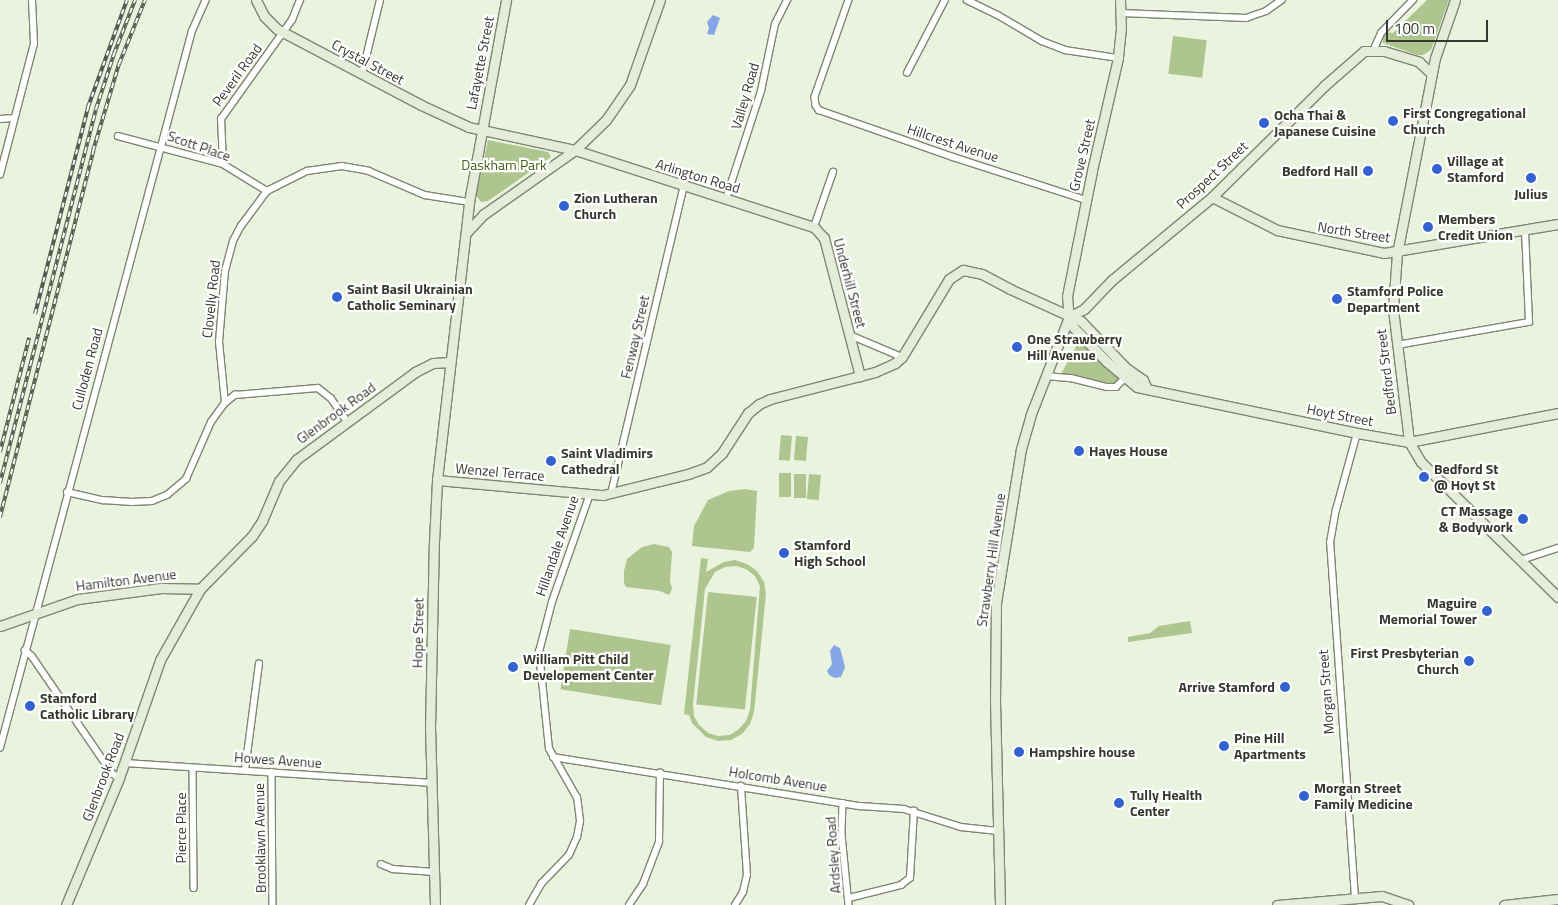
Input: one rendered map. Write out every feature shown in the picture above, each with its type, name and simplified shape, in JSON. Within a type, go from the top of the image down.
[{"type":"street","points":[[0,175],[34,44],[32,0]]},
{"type":"street","name":"Culloden Road","points":[[0,748],[192,31],[206,0]]},
{"type":"street","name":"Crystal Street","points":[[256,0],[264,16],[283,32],[421,105],[480,131],[574,150]]},
{"type":"street","name":"Peveril Road","points":[[222,164],[221,119],[292,20],[300,0]]},
{"type":"street","points":[[362,74],[380,0]]},
{"type":"street","name":"Lafayette Street","points":[[467,232],[469,202],[480,131],[506,0]]},
{"type":"street","points":[[450,362],[467,232],[484,214],[574,150],[606,120],[630,85],[660,0]]},
{"type":"street","name":"Valley Road","points":[[726,199],[766,72],[775,24],[787,0]]},
{"type":"street","name":"Hillcrest Avenue","points":[[849,0],[815,97],[816,105],[823,113],[1086,200]]},
{"type":"street","points":[[906,73],[945,0]]},
{"type":"street","points":[[966,0],[1065,50],[1118,58]]},
{"type":"street","name":"Grove Street","points":[[1069,317],[1067,296],[1086,200],[1118,58],[1120,0]]},
{"type":"street","points":[[1121,13],[1246,18],[1266,11],[1282,0]]},
{"type":"street","name":"Prospect Street","points":[[1069,317],[1084,309],[1112,280],[1212,197],[1324,86],[1364,51],[1372,49],[1381,33],[1413,0]]},
{"type":"street","name":"Bedford Street","points":[[1455,0],[1431,73],[1396,253],[1393,309],[1409,442],[1421,462],[1558,597]]},
{"type":"street","points":[[1372,49],[1419,62],[1431,73]]},
{"type":"street","points":[[1419,62],[1435,58]]},
{"type":"street","points":[[0,120],[14,118]]},
{"type":"street","name":"Scott Place","points":[[118,136],[161,146],[222,164],[267,191]]},
{"type":"street","name":"Arlington Road","points":[[574,150],[814,227]]},
{"type":"street","name":"Clovelly Road","points":[[225,403],[219,351],[228,254],[241,226],[267,191],[307,171],[342,166],[369,171],[425,195],[469,202]]},
{"type":"street","points":[[814,227],[833,172]]},
{"type":"street","name":"Fenway Street","points":[[611,494],[684,186]]},
{"type":"street","name":"North Street","points":[[1212,197],[1270,227],[1290,234],[1374,252],[1396,253],[1558,224]]},
{"type":"street","name":"Underhill Street","points":[[814,227],[824,238],[860,376]]},
{"type":"street","points":[[1397,345],[1529,322],[1525,230]]},
{"type":"street","name":"Hillandale Avenue","points":[[529,905],[541,884],[569,855],[577,837],[580,821],[577,798],[553,757],[546,734],[540,668],[540,644],[590,494],[611,494],[688,474],[707,467],[722,453],[748,413],[759,404],[770,399],[889,367],[902,357],[949,280],[963,270],[982,274],[1069,317]]},
{"type":"street","points":[[1069,317],[1081,321],[1126,368],[1143,380],[1147,389]]},
{"type":"street","name":"Strawberry Hill Avenue","points":[[1000,905],[994,664],[996,603],[1021,449],[1031,414],[1069,317]]},
{"type":"street","name":"Hoyt Street","points":[[1069,317],[1072,326],[1125,378],[1137,387],[1357,434],[1409,442],[1558,412]]},
{"type":"street","points":[[850,335],[902,357]]},
{"type":"street","name":"Glenbrook Road","points":[[66,905],[119,778],[160,660],[200,588],[252,536],[262,521],[279,481],[288,468],[309,449],[421,369],[433,363],[450,362]]},
{"type":"street","name":"Hope Street","points":[[435,905],[430,783],[432,586],[437,480],[450,362]]},
{"type":"street","points":[[1046,376],[1071,378],[1108,387],[1116,387],[1125,378]]},
{"type":"street","points":[[67,492],[103,500],[132,502],[152,501],[168,495],[181,484],[191,470],[211,422],[225,403],[235,395],[315,388],[327,394],[347,421]]},
{"type":"street","name":"Morgan Street","points":[[1355,898],[1330,543],[1336,510],[1357,434]]},
{"type":"street","name":"Wenzel Terrace","points":[[437,480],[590,494]]},
{"type":"street","points":[[1521,560],[1558,548]]},
{"type":"street","name":"Hamilton Avenue","points":[[0,626],[66,602],[93,596],[176,587],[200,588]]},
{"type":"street","points":[[25,650],[32,656],[112,773],[119,778]]},
{"type":"street","points":[[245,770],[259,664]]},
{"type":"street","name":"Holcomb Avenue","points":[[553,757],[843,803],[914,811],[961,827],[998,831]]},
{"type":"street","name":"Howes Avenue","points":[[124,763],[430,783]]},
{"type":"street","name":"Pierce Place","points":[[193,768],[194,888]]},
{"type":"street","name":"Brooklawn Avenue","points":[[272,772],[273,905]]},
{"type":"street","points":[[629,905],[643,884],[659,842],[660,773]]},
{"type":"street","points":[[735,905],[743,892],[747,870],[741,786]]},
{"type":"street","name":"Ardsley Road","points":[[843,803],[842,835],[849,902]]},
{"type":"street","points":[[849,902],[856,898],[901,885],[907,881],[911,872],[914,811]]},
{"type":"street","points":[[381,864],[393,869],[434,872]]},
{"type":"street","points":[[1277,905],[1382,896],[1407,905]]},
{"type":"street","points":[[1504,905],[1558,899]]},
{"type":"green space","points":[[1427,0],[1449,0],[1431,50],[1423,55],[1417,55],[1383,43],[1383,36],[1386,32],[1393,33]]},
{"type":"green space","points":[[1173,36],[1207,40],[1202,78],[1168,74]]},
{"type":"green space","name":"Daskham Park","points":[[488,140],[548,152],[551,157],[488,201],[481,202],[476,195]]},
{"type":"green space","points":[[1078,343],[1086,345],[1119,378],[1117,381],[1113,384],[1061,374]]},
{"type":"green space","points":[[781,435],[792,436],[790,461],[779,460]]},
{"type":"green space","points":[[796,436],[808,437],[806,461],[794,460]]},
{"type":"green space","points":[[779,473],[791,473],[791,497],[779,497]]},
{"type":"green space","points":[[794,474],[806,474],[806,498],[794,498]]},
{"type":"green space","points":[[809,474],[821,475],[819,500],[807,499]]},
{"type":"green space","points":[[745,489],[757,491],[754,548],[750,552],[692,546],[694,526],[708,500],[729,491]]},
{"type":"green space","points":[[654,544],[669,547],[672,552],[670,581],[672,589],[669,595],[660,591],[626,587],[624,583],[627,559],[642,547]]},
{"type":"green space","points":[[701,558],[708,559],[706,572],[724,562],[735,560],[747,564],[757,571],[764,582],[766,594],[754,712],[750,724],[742,734],[731,740],[718,741],[706,737],[692,723],[689,715],[684,714]],"holes":[[[736,566],[746,569],[755,576],[760,586],[750,710],[746,721],[739,729],[730,735],[718,736],[708,733],[699,725],[694,716],[693,704],[705,589],[715,572],[725,567]]]},
{"type":"green space","points":[[708,592],[757,597],[745,710],[696,704]]},
{"type":"green space","points":[[1190,621],[1192,633],[1128,642],[1128,637],[1150,633],[1159,626]]},
{"type":"green space","points":[[570,629],[671,645],[661,705],[560,689]]},
{"type":"water","points":[[713,15],[720,18],[714,35],[707,34],[709,28],[707,22]]},
{"type":"water","points":[[834,645],[840,648],[845,667],[841,677],[835,678],[829,675],[827,671],[832,664],[830,651]]},
{"type":"railway","points":[[35,314],[88,107],[127,0]]},
{"type":"railway","points":[[0,483],[96,109],[114,54],[135,0]]},
{"type":"railway","points":[[0,517],[93,151],[119,64],[145,0]]},
{"type":"railway","points":[[0,452],[29,338]]},
{"type":"place","name":"First Congregational Church","points":[[1393,121]]},
{"type":"place","name":"Ocha Thai & Japanese Cuisine","points":[[1264,123]]},
{"type":"place","name":"Village at Stamford","points":[[1437,169]]},
{"type":"place","name":"Bedford Hall","points":[[1368,171]]},
{"type":"place","name":"Julius","points":[[1531,178]]},
{"type":"place","name":"Zion Lutheran Church","points":[[564,206]]},
{"type":"place","name":"Members Credit Union","points":[[1428,227]]},
{"type":"place","name":"Saint Basil Ukrainian Catholic Seminary","points":[[337,297]]},
{"type":"place","name":"Stamford Police Department","points":[[1337,299]]},
{"type":"place","name":"One Strawberry Hill Avenue","points":[[1017,347]]},
{"type":"place","name":"Hayes House","points":[[1079,451]]},
{"type":"place","name":"Saint Vladimirs Cathedral","points":[[551,461]]},
{"type":"place","name":"Bedford St @ Hoyt St","points":[[1424,477]]},
{"type":"place","name":"CT Massage & Bodywork","points":[[1523,519]]},
{"type":"place","name":"Stamford High School","points":[[784,553]]},
{"type":"place","name":"Maguire Memorial Tower","points":[[1487,611]]},
{"type":"place","name":"First Presbyterian Church","points":[[1469,661]]},
{"type":"place","name":"William Pitt Child Developement Center","points":[[513,667]]},
{"type":"place","name":"Arrive Stamford","points":[[1285,687]]},
{"type":"place","name":"Stamford Catholic Library","points":[[30,706]]},
{"type":"place","name":"Pine Hill Apartments","points":[[1224,746]]},
{"type":"place","name":"Hampshire house","points":[[1019,752]]},
{"type":"place","name":"Morgan Street Family Medicine","points":[[1304,796]]},
{"type":"place","name":"Tully Health Center","points":[[1119,803]]}]
